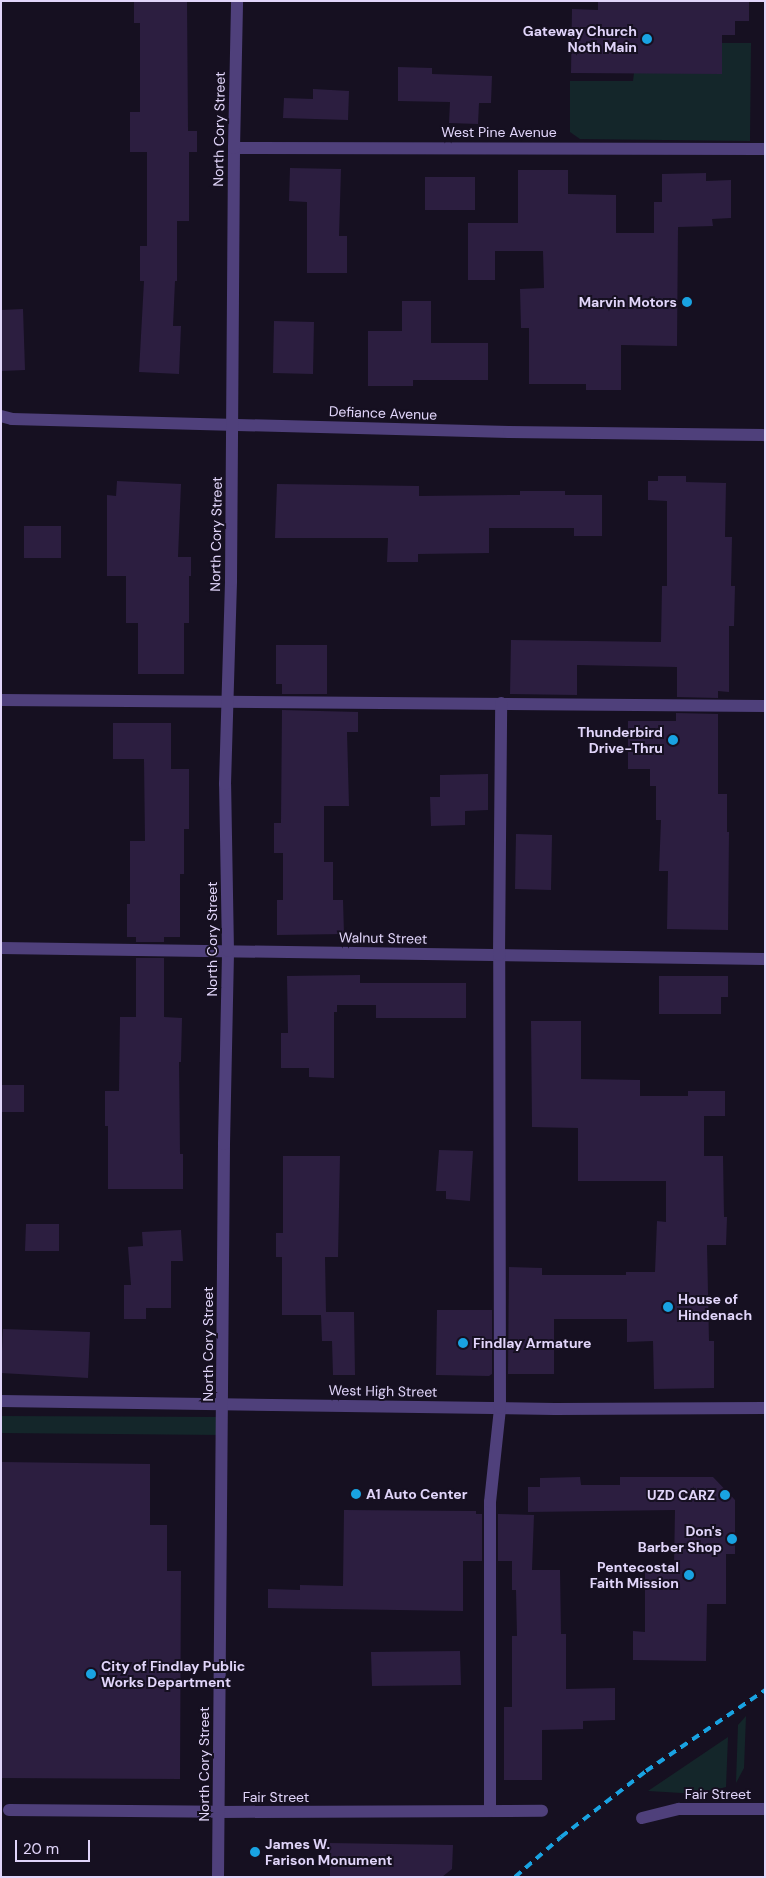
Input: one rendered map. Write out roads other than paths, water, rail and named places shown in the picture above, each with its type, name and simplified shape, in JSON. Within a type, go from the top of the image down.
[{"type":"street","name":"North Cory Street","points":[[218,1877],[228,951],[225,784],[228,701],[237,1]]},
{"type":"street","name":"West Pine Avenue","points":[[234,148],[765,149]]},
{"type":"street","name":"Defiance Avenue","points":[[1,416],[12,419],[568,433],[765,435]]},
{"type":"street","points":[[1,700],[765,706]]},
{"type":"street","points":[[490,1811],[490,1502],[500,1408],[499,955],[501,703]]},
{"type":"street","name":"Walnut Street","points":[[1,948],[765,959]]},
{"type":"street","name":"West High Street","points":[[1,1401],[500,1408],[765,1408]]},
{"type":"street","name":"Fair Street","points":[[642,1818],[679,1809],[765,1809]]},
{"type":"street","name":"Fair Street","points":[[9,1810],[219,1812],[542,1811]]},
{"type":"railway","points":[[515,1877],[561,1837],[646,1771],[765,1690]]},
{"type":"place","name":"Gateway Church Noth Main","points":[[647,39]]},
{"type":"place","name":"Marvin Motors","points":[[687,302]]},
{"type":"place","name":"Thunderbird Drive-Thru","points":[[673,740]]},
{"type":"place","name":"House of Hindenach","points":[[668,1307]]},
{"type":"place","name":"Findlay Armature","points":[[463,1343]]},
{"type":"place","name":"A1 Auto Center","points":[[356,1494]]},
{"type":"place","name":"UZD CARZ","points":[[725,1495]]},
{"type":"place","name":"Don's Barber Shop","points":[[732,1539]]},
{"type":"place","name":"Pentecostal Faith Mission","points":[[689,1575]]},
{"type":"place","name":"City of Findlay Public Works Department","points":[[91,1674]]},
{"type":"place","name":"James W. Farison Monument","points":[[255,1852]]}]
